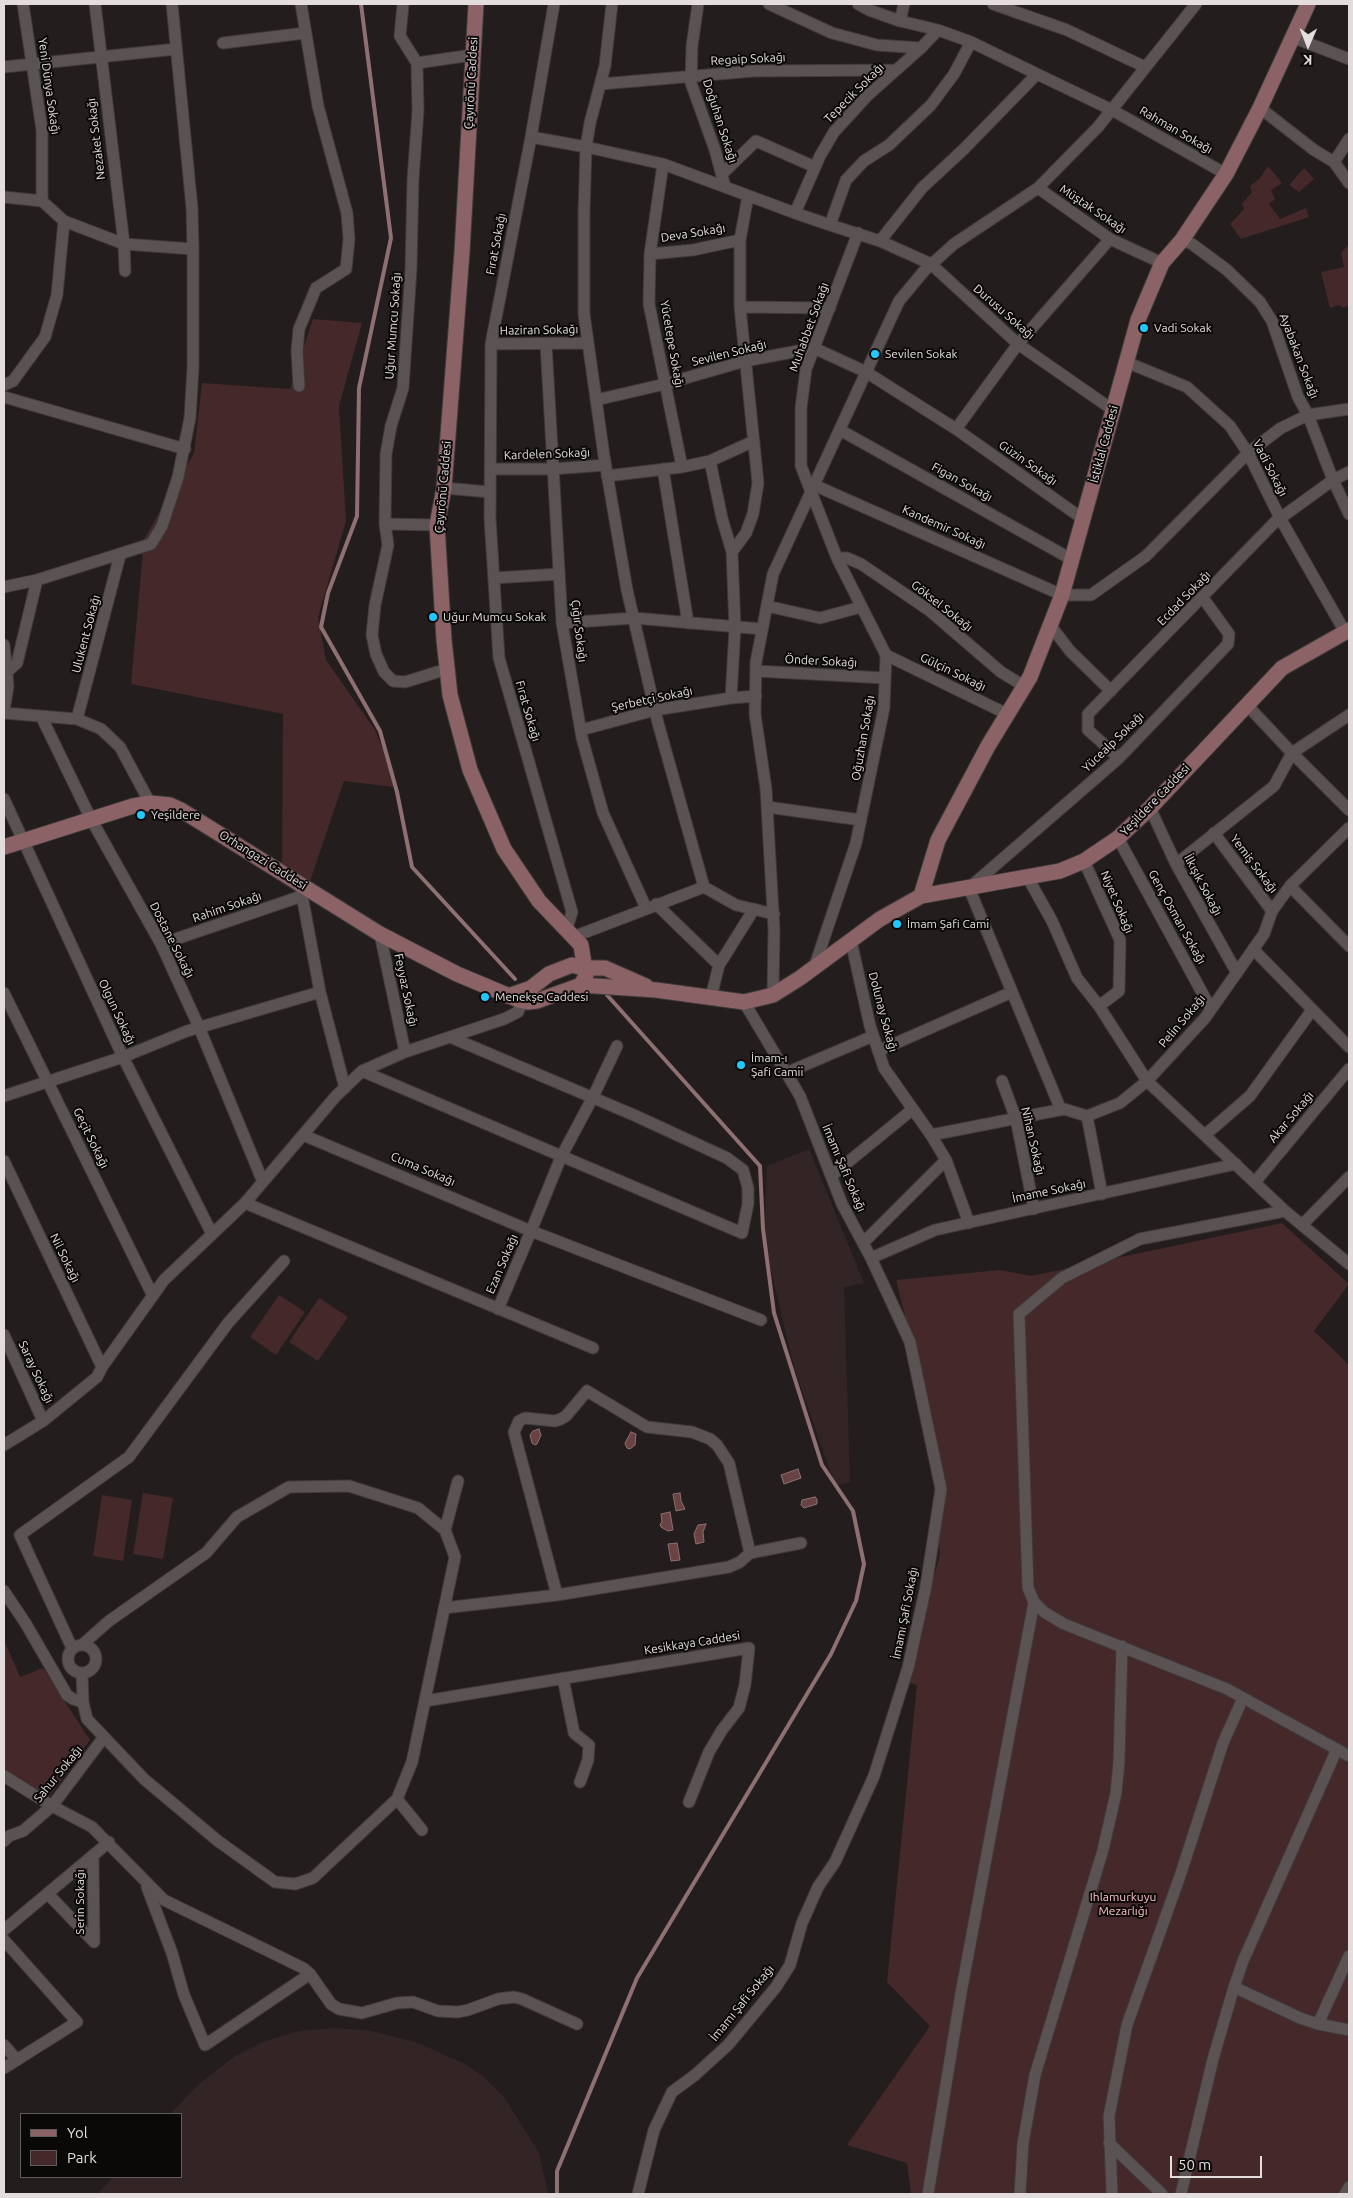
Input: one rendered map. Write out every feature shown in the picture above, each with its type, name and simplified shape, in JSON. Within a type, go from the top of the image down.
[{"type":"street","name":"Yeni Dünya Sokağı","points":[[23,4],[42,130],[42,202]]},
{"type":"street","name":"Nezaket Sokağı","points":[[95,4],[124,244],[125,271]]},
{"type":"street","points":[[4,587],[37,580],[120,555],[145,547],[155,540],[162,526],[185,449],[190,418],[193,368],[192,208],[172,4]]},
{"type":"street","points":[[299,386],[297,351],[299,329],[316,288],[346,269],[349,239],[346,213],[318,106],[301,4]]},
{"type":"street","points":[[403,4],[400,36],[417,63],[472,55]]},
{"type":"street","name":"Çayırönü Caddesi","points":[[476,4],[462,252],[444,488],[437,525],[447,670],[450,695],[470,770],[504,849],[539,901],[581,945],[584,953],[586,976],[582,986]]},
{"type":"street","name":"Fırat Sokağı","points":[[554,4],[531,137],[491,344],[490,492],[499,658],[572,912],[570,934]]},
{"type":"street","points":[[612,4],[609,43],[586,147],[584,213],[584,296],[588,343],[606,471],[634,618],[655,710],[704,887],[736,905],[774,914]]},
{"type":"street","name":"Doğuhan Sokağı","points":[[698,4],[692,46],[691,83],[725,187]]},
{"type":"street","points":[[769,4],[832,33],[877,44],[921,48]]},
{"type":"street","name":"Rahman Sokağı","points":[[858,4],[900,21],[938,30],[971,42],[1112,110],[1226,174]]},
{"type":"street","points":[[900,21],[904,4]]},
{"type":"street","points":[[993,4],[1067,30],[1145,67]]},
{"type":"street","points":[[773,995],[774,914],[767,807],[755,714],[756,671],[773,574],[899,301],[931,264],[954,244],[1038,188],[1098,127],[1196,4]]},
{"type":"street","name":"İstiklal Caddesi","points":[[921,896],[938,840],[1024,686],[1062,595],[1138,320],[1162,263],[1182,240],[1226,174],[1260,108],[1308,4]]},
{"type":"street","name":"Tepecik Sokağı","points":[[795,213],[815,167],[834,132],[866,96],[921,48],[938,30]]},
{"type":"street","points":[[223,43],[305,33]]},
{"type":"street","points":[[1292,37],[1349,60]]},
{"type":"street","points":[[531,137],[662,164],[830,225],[846,180],[864,161],[889,146],[931,104],[954,74],[971,42]]},
{"type":"street","points":[[4,68],[176,49]]},
{"type":"street","name":"Uğur Mumcu Sokağı","points":[[417,63],[418,111],[404,388],[391,426],[386,454],[385,524],[388,545],[375,605],[372,634],[376,654],[384,672],[393,681],[405,682],[447,670]]},
{"type":"street","name":"Regaip Sokağı","points":[[601,84],[754,71],[896,70]]},
{"type":"street","points":[[880,241],[922,188],[964,149],[1037,74]]},
{"type":"street","points":[[1260,108],[1314,150],[1334,162],[1349,183]]},
{"type":"street","points":[[1334,162],[1349,139]]},
{"type":"street","points":[[722,174],[756,141],[815,167]]},
{"type":"street","name":"Yücetepe Sokağı","points":[[662,164],[650,254],[649,304],[682,467]]},
{"type":"street","name":"Müştak Sokağı","points":[[1038,188],[1110,239],[1162,263]]},
{"type":"street","points":[[732,552],[746,532],[753,514],[758,483],[740,307],[740,240],[748,196]]},
{"type":"street","points":[[4,197],[42,202],[64,221],[124,244],[193,249]]},
{"type":"street","points":[[4,385],[13,382],[45,337],[57,295],[64,221]]},
{"type":"street","name":"Durusu Sokağı","points":[[830,225],[880,241],[931,264],[1018,344],[1113,410]]},
{"type":"street","name":"Muhabbet Sokağı","points":[[812,488],[801,466],[801,408],[806,369],[858,233]]},
{"type":"street","points":[[956,429],[1018,344],[1110,239]]},
{"type":"street","name":"Deva Sokağı","points":[[650,254],[693,250],[740,240]]},
{"type":"street","name":"Ayabakan Sokağı","points":[[1182,240],[1192,244],[1227,270],[1260,302],[1272,321],[1298,397],[1308,416],[1333,480],[1349,514]]},
{"type":"street","points":[[740,307],[830,308]]},
{"type":"street","name":"Haziran Sokağı","points":[[491,344],[588,343]]},
{"type":"street","name":"Çığır Sokağı","points":[[546,344],[562,623],[581,730],[603,813],[651,906],[719,965]]},
{"type":"street","points":[[814,348],[866,372]]},
{"type":"street","name":"Sevilen Sokağı","points":[[596,400],[665,384],[745,361],[814,348]]},
{"type":"street","name":"Vadi Sokağı","points":[[1126,362],[1187,387],[1230,426],[1248,453],[1280,518],[1347,631]]},
{"type":"street","name":"Güzin Sokağı","points":[[866,372],[956,429],[1083,519]]},
{"type":"street","points":[[4,397],[185,449]]},
{"type":"street","points":[[1062,595],[1091,595],[1146,556],[1248,453],[1281,428],[1308,416],[1349,409]]},
{"type":"street","name":"Figan Sokağı","points":[[840,430],[1071,559]]},
{"type":"street","points":[[731,698],[735,628],[732,552],[722,518],[710,461],[754,441]]},
{"type":"street","name":"Kardelen Sokağı","points":[[490,469],[606,471],[663,469],[710,461]]},
{"type":"street","points":[[663,469],[688,623]]},
{"type":"street","name":"Ecdad Sokağı","points":[[1119,758],[1088,730],[1088,714],[1280,518],[1333,480],[1349,472]]},
{"type":"street","points":[[444,488],[490,492]]},
{"type":"street","name":"Oğuzhan Sokağı","points":[[812,488],[837,558],[886,655],[884,708],[856,842],[814,968]]},
{"type":"street","name":"Kandemir Sokağı","points":[[812,488],[1062,595]]},
{"type":"street","points":[[385,524],[437,525]]},
{"type":"street","name":"Ulukent Sokağı","points":[[77,719],[114,584],[120,555]]},
{"type":"street","name":"Göksel Sokağı","points":[[837,558],[847,558],[861,564],[930,612],[1001,672],[1024,686]]},
{"type":"street","points":[[494,578],[559,574]]},
{"type":"street","points":[[7,672],[17,663],[37,580]]},
{"type":"street","name":"Yücealp Sokağı","points":[[969,888],[1119,758],[1228,644],[1229,634],[1203,598]]},
{"type":"street","points":[[767,606],[820,618],[861,607]]},
{"type":"street","points":[[562,623],[634,618],[762,629]]},
{"type":"street","points":[[1050,625],[1070,651],[1112,691]]},
{"type":"street","name":"Yeşildere Caddesi","points":[[744,1002],[773,995],[814,968],[880,919],[921,896],[1060,872],[1084,860],[1118,838],[1150,808],[1282,668],[1347,631]]},
{"type":"street","points":[[4,645],[8,687],[4,712],[42,718],[77,719],[101,729],[120,747],[150,803]]},
{"type":"street","name":"Gülçin Sokağı","points":[[886,655],[1007,714]]},
{"type":"street","name":"Önder Sokağı","points":[[756,671],[886,678]]},
{"type":"street","name":"Şerbetçi Sokağı","points":[[581,730],[655,710],[756,696]]},
{"type":"street","points":[[1246,704],[1349,810]]},
{"type":"street","points":[[1176,864],[1274,786],[1292,753],[1349,715]]},
{"type":"street","name":"Dostane Sokağı","points":[[42,718],[91,819],[161,944],[199,1028],[263,1182]]},
{"type":"street","name":"Olgun Sokağı","points":[[4,799],[123,1057],[212,1234]]},
{"type":"street","name":"Orhangazi Caddesi","points":[[4,847],[133,806],[150,803],[170,805],[181,810],[301,889],[380,934],[457,974],[508,996],[524,996]]},
{"type":"street","points":[[767,807],[861,820]]},
{"type":"street","name":"İlkışık Sokağı","points":[[1150,808],[1176,864],[1236,973]]},
{"type":"street","name":"Pelin Sokağı","points":[[1086,1116],[1120,1103],[1147,1081],[1211,1009],[1264,934],[1272,912],[1290,886],[1349,828]]},
{"type":"street","name":"Yemiş Sokağı","points":[[1214,834],[1272,912]]},
{"type":"street","name":"Genç Osman Sokağı","points":[[1118,838],[1211,1009]]},
{"type":"street","name":"Niyet Sokağı","points":[[1084,860],[1120,940],[1119,991],[1099,1006]]},
{"type":"street","points":[[1028,878],[1052,921],[1077,978],[1099,1006],[1147,1081],[1285,1211],[1349,1264]]},
{"type":"street","points":[[1290,886],[1349,946]]},
{"type":"street","points":[[567,966],[571,960],[570,934],[704,887]]},
{"type":"street","points":[[969,888],[1061,1110]]},
{"type":"street","points":[[301,889],[320,992],[345,1088]]},
{"type":"street","name":"Rahim Sokağı","points":[[161,944],[301,889]]},
{"type":"street","points":[[711,997],[719,965],[754,910]]},
{"type":"street","name":"Feyyaz Sokağı","points":[[380,934],[405,1052]]},
{"type":"street","name":"Dolunay Sokağı","points":[[851,941],[873,1036],[884,1068],[931,1135],[946,1160]]},
{"type":"street","points":[[1253,949],[1349,1047]]},
{"type":"street","points":[[4,1445],[43,1421],[97,1377],[102,1367],[164,1280],[245,1203],[303,1135],[362,1071],[405,1052],[504,1019],[518,1012],[524,996],[549,974],[567,966],[605,968],[656,990]]},
{"type":"street","points":[[546,978],[547,989],[552,993],[560,993]]},
{"type":"street","points":[[524,996],[537,1001],[582,986],[656,990],[744,1002]]},
{"type":"street","points":[[4,1096],[123,1057],[199,1028],[320,992]]},
{"type":"street","points":[[878,1051],[1012,992]]},
{"type":"street","name":"Geçit Sokağı","points":[[4,993],[153,1296]]},
{"type":"street","name":"İmamı Şafi Sokağı","points":[[638,2194],[654,2130],[672,2092],[695,2075],[728,2045],[776,1987],[790,1965],[802,1923],[818,1887],[835,1862],[874,1776],[908,1668],[926,1586],[941,1489],[910,1342],[871,1258],[842,1204],[800,1096],[744,1002]]},
{"type":"street","points":[[1205,1135],[1250,1096],[1312,1010]]},
{"type":"street","points":[[786,1073],[873,1036]]},
{"type":"street","points":[[362,1071],[742,1233],[748,1204],[748,1188],[743,1170],[727,1158],[450,1037]]},
{"type":"street","name":"Ezan Sokağı","points":[[498,1309],[561,1157],[593,1098],[616,1046]]},
{"type":"street","name":"Akar Sokağı","points":[[1255,1182],[1349,1069]]},
{"type":"street","name":"Nihan Sokağı","points":[[1002,1080],[1016,1119],[1034,1209]]},
{"type":"street","points":[[831,1176],[913,1110]]},
{"type":"street","points":[[931,1135],[1061,1110],[1086,1116],[1102,1194]]},
{"type":"street","name":"Cuma Sokağı","points":[[303,1135],[531,1230],[761,1320]]},
{"type":"street","points":[[863,1243],[946,1160],[969,1222]]},
{"type":"street","name":"Nil Sokağı","points":[[4,1161],[102,1367]]},
{"type":"street","name":"İmame Sokağı","points":[[871,1258],[935,1230],[1236,1164]]},
{"type":"street","points":[[1302,1225],[1349,1177]]},
{"type":"street","points":[[245,1203],[593,1348]]},
{"type":"street","points":[[1181,2194],[1213,2059],[1243,1961],[1345,1751],[1226,1689],[1064,1624],[1044,1612],[1034,1602],[1028,1588],[1019,1314],[1062,1278],[1140,1239],[1285,1211]]},
{"type":"street","points":[[78,1646],[20,1535],[129,1457],[228,1323],[284,1261]]},
{"type":"street","name":"Saray Sokağı","points":[[4,1335],[43,1421]]},
{"type":"street","points":[[557,1595],[514,1432],[519,1421],[525,1418],[555,1421],[561,1419],[566,1416],[587,1391],[647,1427],[692,1432],[710,1439],[717,1445],[729,1463],[750,1553]]},
{"type":"street","points":[[445,1530],[458,1481]]},
{"type":"street","points":[[78,1646],[93,1648],[97,1659],[93,1669],[82,1673],[72,1669],[68,1658],[78,1646],[109,1621],[206,1552],[237,1517],[289,1487],[349,1486],[418,1508],[445,1530],[455,1557],[412,1762],[397,1799],[313,1878],[295,1884],[275,1882],[218,1841],[144,1779],[87,1719],[83,1702],[82,1673]]},
{"type":"street","points":[[444,1608],[557,1595],[729,1567],[750,1553],[801,1543]]},
{"type":"street","points":[[5,1598],[67,1695],[83,1702]]},
{"type":"street","points":[[928,2194],[961,1993],[1034,1602]]},
{"type":"street","points":[[1020,2194],[1023,2143],[1035,2075],[1103,1850],[1116,1792],[1120,1762],[1122,1646]]},
{"type":"street","name":"Kesikkaya Caddesi","points":[[425,1701],[748,1648],[745,1685],[739,1708],[722,1730],[709,1752],[689,1802]]},
{"type":"street","points":[[563,1678],[574,1733],[588,1745],[588,1760],[580,1782]]},
{"type":"street","points":[[1112,2194],[1109,2116],[1127,2025],[1180,1876],[1223,1743],[1243,1698]]},
{"type":"street","name":"Sahur Sokağı","points":[[4,1841],[9,1836],[23,1831],[52,1806],[104,1737]]},
{"type":"street","points":[[4,1776],[52,1806],[92,1827],[156,1894],[172,1905],[295,1963],[310,1974],[331,2004],[346,2012],[362,2013],[404,2002],[421,2003],[438,2010],[458,2012],[498,1999],[514,1997],[577,2024]]},
{"type":"street","points":[[397,1799],[422,1830]]},
{"type":"street","points":[[4,1930],[108,1842]]},
{"type":"street","name":"Serin Sokağı","points":[[48,1894],[94,1942],[93,1855]]},
{"type":"street","points":[[146,1882],[172,1953],[184,1995],[205,2046],[310,1974]]},
{"type":"street","points":[[4,1940],[77,2022],[4,2068]]},
{"type":"street","points":[[1318,2024],[1349,1956]]},
{"type":"street","points":[[1234,1987],[1318,2024],[1349,2030]]},
{"type":"street","points":[[4,2045],[17,2060]]},
{"type":"street","points":[[1109,2143],[1162,2194]]},
{"type":"street","points":[[1345,2194],[1349,2187]]},
{"type":"shaded area","points":[[809,1149],[864,1283],[844,1287],[850,1482],[835,1486],[794,1367],[764,1241],[767,1166]]},
{"type":"shaded area","points":[[539,1429],[541,1435],[535,1445],[532,1443],[530,1435],[533,1431]]},
{"type":"shaded area","points":[[631,1432],[636,1434],[635,1445],[630,1449],[627,1448],[625,1443]]},
{"type":"shaded area","points":[[798,1469],[801,1478],[784,1484],[781,1475]]},
{"type":"shaded area","points":[[680,1493],[685,1509],[676,1511],[673,1494]]},
{"type":"shaded area","points":[[815,1497],[817,1504],[804,1508],[801,1505],[802,1500]]},
{"type":"shaded area","points":[[670,1512],[673,1530],[668,1531],[661,1527],[661,1514]]},
{"type":"shaded area","points":[[706,1524],[703,1532],[704,1542],[696,1544],[694,1534],[698,1525]]},
{"type":"shaded area","points":[[677,1543],[680,1560],[671,1561],[668,1544]]},
{"type":"shaded area","points":[[335,2028],[371,2031],[416,2042],[465,2064],[484,2077],[504,2097],[539,2153],[548,2194],[97,2194],[112,2178],[182,2178],[182,2113],[171,2113],[199,2084],[235,2056],[265,2041],[299,2031]]},
{"type":"green space","points":[[1268,166],[1282,183],[1271,190],[1275,199],[1269,204],[1280,219],[1306,208],[1309,217],[1241,239],[1230,224],[1244,209],[1242,204],[1252,192],[1250,186],[1260,178]]},
{"type":"green space","points":[[1304,168],[1314,179],[1299,192],[1289,185]]},
{"type":"green space","points":[[1349,244],[1349,305],[1343,308],[1339,305],[1330,308],[1321,272],[1344,267],[1341,253]]},
{"type":"green space","points":[[313,319],[362,323],[339,406],[346,521],[318,617],[326,660],[375,730],[389,763],[394,787],[344,781],[309,884],[282,868],[283,714],[131,684],[144,539],[194,453],[202,383],[290,389]]},
{"type":"green space","name":"Ihlamurkuyu Mezarlığı","points":[[1282,1223],[1349,1284],[1314,1331],[1349,1365],[1349,2194],[911,2194],[907,2163],[847,2145],[930,2026],[887,1982],[917,1685],[906,1682],[940,1554],[927,1403],[896,1280],[1000,1270],[1031,1276]]},
{"type":"green space","points":[[279,1295],[305,1312],[276,1355],[250,1337]]},
{"type":"green space","points":[[319,1298],[348,1317],[318,1361],[289,1342]]},
{"type":"green space","points":[[143,1493],[173,1498],[163,1559],[133,1554]]},
{"type":"green space","points":[[102,1495],[132,1500],[123,1561],[93,1556]]},
{"type":"green space","points":[[4,1640],[20,1677],[43,1668],[90,1740],[49,1797],[4,1771]]},
{"type":"waterway","points":[[361,4],[391,238],[359,388],[357,516],[328,593],[321,627],[380,731],[397,792],[412,867],[515,979]]},
{"type":"waterway","points":[[557,2194],[557,2171],[637,1978],[831,1654],[856,1601],[864,1564],[853,1511],[822,1465],[774,1313],[763,1229],[760,1166],[607,995]]},
{"type":"place","name":"Vadi Sokak","points":[[1144,328]]},
{"type":"place","name":"Sevilen Sokak","points":[[875,354]]},
{"type":"place","name":"Uğur Mumcu Sokak","points":[[433,617]]},
{"type":"place","name":"Yeşildere","points":[[141,815]]},
{"type":"place","name":"İmam Şafi Cami","points":[[897,924]]},
{"type":"place","name":"Menekşe Caddesi","points":[[485,997]]},
{"type":"place","name":"İmam-ı Şafi Camii","points":[[741,1065]]}]
